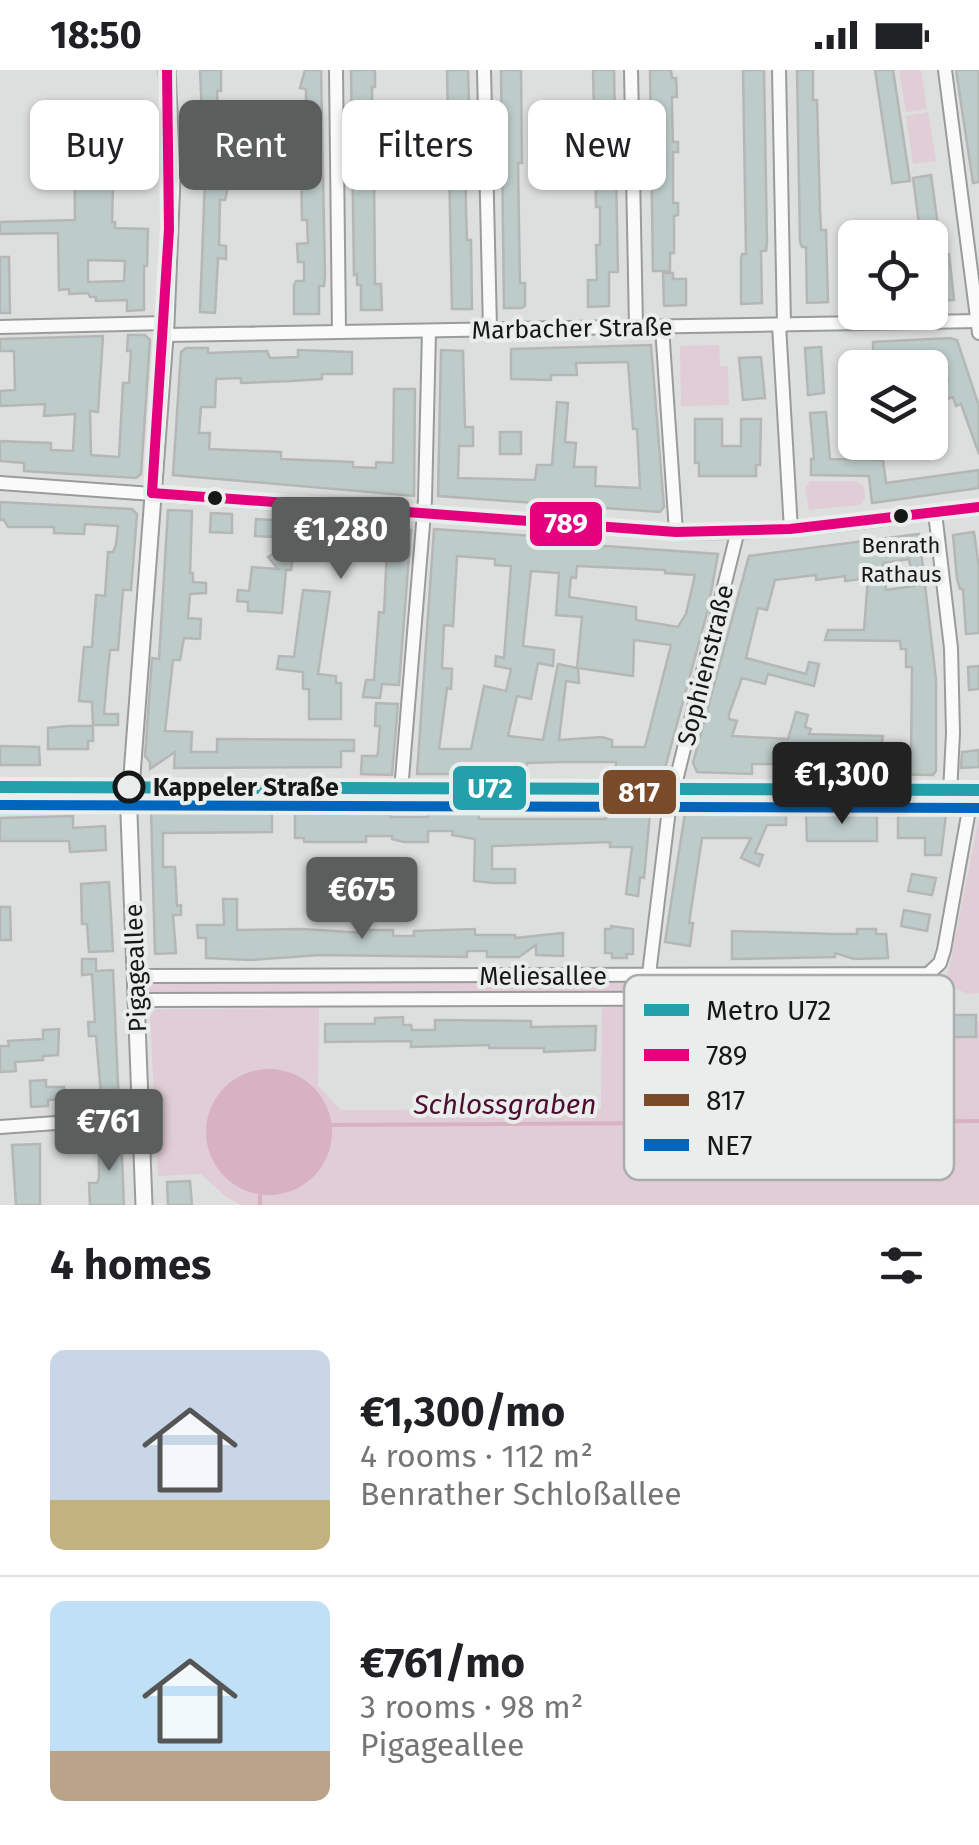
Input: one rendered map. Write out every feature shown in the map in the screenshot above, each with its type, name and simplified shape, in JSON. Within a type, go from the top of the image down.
[{"type":"main road","points":[[0,790],[976,793]]},
{"type":"street","points":[[130,790],[165,329],[172,178],[168,70]]},
{"type":"street","points":[[336,70],[340,332]]},
{"type":"street","points":[[484,70],[490,330]]},
{"type":"street","points":[[630,70],[636,327]]},
{"type":"street","points":[[779,70],[782,325],[791,530]]},
{"type":"street","points":[[946,70],[979,333]]},
{"type":"street","name":"Marbacher Straße","points":[[0,327],[340,332],[978,321]]},
{"type":"street","points":[[662,327],[676,532]]},
{"type":"street","points":[[401,791],[424,514],[429,330]]},
{"type":"street","points":[[0,483],[737,534],[979,507]]},
{"type":"street","points":[[935,513],[952,663],[950,793]]},
{"type":"street","name":"Sophienstraße","points":[[650,975],[673,792],[737,534]]},
{"type":"street","name":"Pigageallee","points":[[130,790],[144,1205]]},
{"type":"street","name":"Meliesallee","points":[[789,975],[928,974],[940,963],[976,793]]},
{"type":"street","name":"Meliesallee","points":[[136,976],[624,976]]},
{"type":"street","name":"Meliesallee","points":[[136,1000],[624,1000]]},
{"type":"street","points":[[0,1127],[140,1117]]},
{"type":"shaded area","points":[[899,70],[921,70],[927,109],[906,112]]},
{"type":"shaded area","points":[[928,112],[936,161],[913,164],[906,116]]},
{"type":"shaded area","points":[[719,345],[720,366],[728,366],[729,405],[681,406],[680,346]]},
{"type":"shaded area","points":[[810,481],[857,481],[864,487],[865,498],[860,505],[809,510],[805,488]]},
{"type":"shaded area","points":[[979,817],[979,993],[968,994],[954,988],[954,975],[947,975]]},
{"type":"shaded area","points":[[624,981],[624,994],[144,995],[142,982]]},
{"type":"shaded area","points":[[602,1002],[624,1002],[624,1180],[954,1180],[954,1037],[975,1037],[979,1021],[979,1205],[241,1205],[201,1174],[158,1176],[150,1016],[155,1009],[319,1008],[318,1086],[341,1110],[601,1109]]},
{"type":"shaded area","points":[[269,1069],[293,1074],[313,1088],[327,1108],[332,1132],[327,1156],[313,1176],[293,1190],[269,1195],[245,1190],[225,1176],[211,1156],[206,1132],[211,1108],[225,1088],[245,1074]]},
{"type":"building","points":[[200,70],[221,70],[217,100],[201,100]]},
{"type":"building","points":[[305,70],[321,70],[322,100],[306,100],[306,89],[300,88]]},
{"type":"building","points":[[351,70],[375,70],[372,100],[351,100]]},
{"type":"building","points":[[447,70],[468,70],[469,100],[448,100]]},
{"type":"building","points":[[501,70],[521,70],[520,283],[525,283],[525,306],[521,308],[504,308],[503,190],[508,190],[508,100],[501,100]]},
{"type":"building","points":[[593,70],[614,70],[615,100],[594,100]]},
{"type":"building","points":[[650,70],[671,70],[672,78],[676,78],[677,97],[672,97],[672,107],[673,142],[678,142],[678,152],[673,152],[673,203],[678,203],[678,215],[674,216],[670,271],[653,271],[652,190],[666,190],[666,100],[650,100]]},
{"type":"building","points":[[743,70],[764,70],[767,243],[766,251],[761,251],[762,303],[741,304],[741,259],[746,254]]},
{"type":"building","points":[[797,70],[813,70],[828,302],[807,303],[806,247],[800,242]]},
{"type":"building","points":[[875,70],[893,70],[910,181],[892,183]]},
{"type":"building","points":[[956,70],[979,70],[979,182],[973,183]]},
{"type":"building","points":[[322,121],[325,275],[324,286],[319,286],[319,314],[294,314],[294,285],[304,281],[304,262],[298,262],[297,244],[308,243],[307,220],[302,220],[301,190],[322,190]]},
{"type":"building","points":[[931,175],[937,220],[918,220],[913,178]]},
{"type":"building","points":[[75,190],[113,190],[115,228],[148,229],[144,310],[127,311],[127,300],[96,301],[88,293],[59,290],[58,233],[0,234],[0,222],[75,220]],"holes":[[[88,260],[125,261],[124,281],[88,282]]]},
{"type":"building","points":[[205,190],[227,190],[225,200],[220,200],[219,245],[226,246],[226,259],[218,258],[215,313],[200,312]]},
{"type":"building","points":[[353,190],[374,190],[375,284],[381,284],[382,310],[361,310],[361,285],[357,285],[357,274],[354,275]]},
{"type":"building","points":[[450,190],[466,190],[472,309],[452,309]]},
{"type":"building","points":[[596,190],[616,190],[618,272],[609,272],[609,306],[588,307],[588,280],[597,280],[596,245],[600,245],[600,207],[596,207]]},
{"type":"building","points":[[949,254],[954,300],[948,300]]},
{"type":"building","points":[[0,257],[9,257],[10,313],[0,313]]},
{"type":"building","points":[[663,273],[673,273],[673,279],[686,279],[686,305],[664,306]]},
{"type":"building","points":[[128,335],[145,335],[150,340],[141,474],[136,478],[24,471],[24,463],[0,461],[0,441],[51,443],[51,450],[73,451],[75,414],[44,416],[45,404],[0,406],[0,391],[15,390],[14,351],[0,351],[0,339],[103,336],[98,412],[90,411],[91,455],[119,457],[123,383],[129,383]]},
{"type":"building","points":[[957,340],[979,406],[979,454],[961,404],[956,406],[953,397],[948,399],[948,350],[873,350],[873,342]]},
{"type":"building","points":[[651,345],[664,507],[660,512],[438,496],[441,350],[463,351],[465,427],[473,427],[473,446],[459,446],[458,478],[535,480],[537,465],[552,465],[557,402],[568,403],[565,442],[576,443],[574,467],[596,467],[595,486],[640,488],[628,362],[576,363],[577,375],[551,375],[551,380],[511,379],[511,349]]},
{"type":"building","points":[[821,347],[824,393],[808,395],[805,348]]},
{"type":"building","points":[[186,348],[208,348],[208,353],[267,351],[270,358],[298,357],[298,350],[352,352],[352,374],[241,383],[241,378],[216,379],[215,407],[201,407],[199,433],[210,433],[209,449],[281,452],[281,459],[353,462],[353,467],[376,468],[376,462],[393,463],[394,389],[415,389],[414,496],[173,475],[181,352]]},
{"type":"building","points":[[761,357],[765,398],[743,400],[739,358]]},
{"type":"building","points":[[826,412],[830,459],[883,460],[886,483],[979,470],[979,488],[872,503],[869,476],[811,475],[814,459],[810,413]]},
{"type":"building","points":[[695,419],[722,419],[722,446],[741,446],[741,419],[761,419],[760,465],[756,465],[756,476],[699,476],[699,463],[695,463]]},
{"type":"building","points":[[500,432],[521,432],[521,454],[500,454]]},
{"type":"building","points":[[0,502],[132,509],[137,514],[131,590],[123,590],[118,650],[110,650],[107,678],[104,714],[118,714],[118,725],[93,725],[92,702],[79,701],[84,647],[92,647],[96,595],[105,596],[108,552],[113,552],[116,545],[118,526],[85,524],[84,534],[54,533],[54,527],[8,527],[0,520]]},
{"type":"building","points":[[168,510],[192,511],[190,573],[193,582],[206,583],[206,593],[190,594],[188,618],[201,619],[200,639],[184,638],[180,660],[173,660],[165,731],[192,732],[191,752],[217,752],[217,739],[354,740],[354,751],[341,751],[341,767],[174,768],[175,752],[150,769],[145,756],[152,658],[159,659]]},
{"type":"building","points":[[211,513],[232,514],[232,533],[210,532]]},
{"type":"building","points":[[256,519],[411,530],[399,685],[382,684],[380,698],[363,697],[366,680],[374,680],[379,612],[384,613],[387,549],[295,544],[291,570],[286,570],[282,613],[248,611],[248,602],[237,601],[238,590],[249,591],[252,567],[278,569],[268,557],[296,538],[255,536]]},
{"type":"building","points":[[434,529],[534,536],[534,541],[718,554],[708,609],[664,772],[616,775],[616,762],[560,762],[527,763],[525,774],[417,774]],"holes":[[[457,556],[495,559],[495,565],[511,566],[504,658],[496,656],[495,666],[511,669],[506,691],[484,686],[471,749],[439,749],[452,669],[442,668],[444,625],[453,626]],[[577,566],[695,575],[686,614],[678,627],[636,620],[636,607],[569,597],[571,577],[576,578]],[[531,571],[559,573],[556,615],[582,617],[577,668],[558,664],[543,740],[508,736],[517,696],[531,699],[538,663],[553,666],[554,650],[523,646]],[[634,640],[671,645],[645,747],[612,747],[612,740],[602,737],[559,740],[566,681],[579,683],[578,668],[633,676]]]},
{"type":"building","points":[[974,532],[979,568],[979,633],[966,634],[953,535]]},
{"type":"building","points":[[919,534],[936,679],[933,775],[868,774],[868,764],[752,764],[752,774],[697,772],[693,763],[749,556]],"holes":[[[909,559],[914,586],[886,590],[883,563]],[[816,575],[816,580],[868,578],[864,630],[828,630],[825,640],[900,641],[901,649],[906,649],[906,667],[912,667],[911,753],[880,752],[883,736],[809,734],[811,729],[805,727],[808,715],[796,712],[788,739],[732,736],[737,721],[729,719],[729,714],[742,678],[765,684],[768,674],[814,686],[819,664],[809,662],[806,674],[746,658],[758,608],[767,610],[775,580]]]},
{"type":"building","points":[[303,590],[330,592],[318,674],[336,676],[336,683],[341,683],[341,719],[309,719],[309,689],[303,689],[303,672],[277,669],[279,656],[294,657]]},
{"type":"building","points":[[979,666],[979,689],[969,690],[968,667]]},
{"type":"building","points":[[376,703],[398,704],[392,775],[361,774],[362,756],[377,756],[378,752],[380,726],[375,726]]},
{"type":"building","points":[[93,726],[93,741],[88,741],[88,749],[48,749],[48,728]]},
{"type":"building","points":[[0,746],[39,747],[40,765],[0,765]]},
{"type":"building","points":[[979,750],[979,767],[961,768],[962,752]]},
{"type":"building","points":[[428,806],[479,809],[479,819],[606,819],[606,813],[650,813],[644,878],[640,877],[638,896],[626,894],[632,847],[610,847],[610,842],[492,846],[492,869],[515,869],[515,883],[493,883],[474,881],[475,839],[452,835],[453,831],[428,831],[428,842],[404,842],[392,836],[366,836],[366,842],[304,842],[304,838],[295,838],[295,813],[390,811],[390,817],[428,817]]},
{"type":"building","points":[[764,807],[786,807],[786,825],[767,825],[755,853],[763,855],[759,866],[741,858],[751,838],[702,838],[689,923],[693,923],[690,946],[665,942],[685,813],[764,813]]},
{"type":"building","points":[[272,809],[272,832],[163,833],[163,867],[175,867],[181,915],[173,915],[176,953],[155,954],[151,810]]},
{"type":"building","points":[[877,812],[877,841],[807,841],[806,813]]},
{"type":"building","points":[[898,814],[946,814],[941,855],[925,855],[925,838],[898,838]]},
{"type":"building","points":[[73,816],[73,828],[105,826],[106,850],[70,852],[69,841],[0,841],[0,818]]},
{"type":"building","points":[[912,874],[936,878],[932,895],[908,891]]},
{"type":"building","points":[[109,882],[113,951],[89,952],[87,924],[82,924],[81,884]]},
{"type":"building","points":[[223,899],[237,899],[237,930],[393,930],[393,936],[414,936],[414,931],[475,929],[475,935],[515,938],[563,933],[563,956],[536,955],[536,945],[519,957],[487,957],[487,951],[467,951],[467,957],[206,958],[206,938],[198,938],[197,925],[224,925]]},
{"type":"building","points":[[0,907],[10,907],[11,940],[0,940]]},
{"type":"building","points":[[904,910],[930,915],[927,931],[901,926]]},
{"type":"building","points":[[605,929],[633,929],[633,954],[626,954],[627,958],[612,958],[612,953],[605,953]]},
{"type":"building","points":[[857,929],[876,929],[876,934],[886,934],[888,958],[854,959],[835,953],[835,957],[732,959],[732,931],[857,934]]},
{"type":"building","points":[[82,959],[96,959],[96,971],[113,970],[119,1107],[102,1107],[96,1036],[89,1036],[88,1022],[95,1022],[92,974],[82,975]]},
{"type":"building","points":[[954,1015],[976,1015],[976,1037],[954,1037]]},
{"type":"building","points":[[403,1017],[403,1025],[411,1025],[412,1030],[435,1030],[435,1020],[531,1021],[531,1027],[596,1026],[595,1050],[544,1052],[544,1048],[489,1045],[411,1047],[411,1041],[325,1042],[325,1024],[375,1024],[375,1018]]},
{"type":"building","points":[[59,1029],[58,1055],[15,1062],[16,1071],[0,1072],[0,1046],[9,1046],[8,1041],[43,1039],[43,1030]]},
{"type":"building","points":[[46,1080],[46,1087],[64,1087],[64,1099],[48,1100],[48,1106],[31,1107],[30,1081]]},
{"type":"building","points":[[121,1136],[124,1205],[90,1205],[89,1183],[97,1183],[99,1178],[99,1138]]},
{"type":"building","points":[[40,1144],[40,1205],[16,1205],[12,1145]]},
{"type":"building","points":[[190,1181],[192,1205],[168,1205],[167,1182]]},
{"type":"waterway","name":"Schlossgraben","points":[[954,1121],[979,1121]]},
{"type":"waterway","name":"Schlossgraben","points":[[331,1125],[624,1123]]},
{"type":"waterway","points":[[260,1194],[260,1205]]},
{"type":"metro line","name":"U72","points":[[0,787],[979,790]]},
{"type":"transit line","name":"789","points":[[152,493],[169,229],[167,70]]},
{"type":"transit line","name":"789","points":[[152,493],[676,532],[790,529],[979,507]]},
{"type":"transit line","name":"817","points":[[0,790],[979,793]]},
{"type":"transit line","name":"NE7","points":[[0,805],[979,808]]},
{"type":"place","name":"Benrath Rathaus","points":[[901,516]]},
{"type":"place","name":"Kappeler Straße","points":[[129,787]]}]
